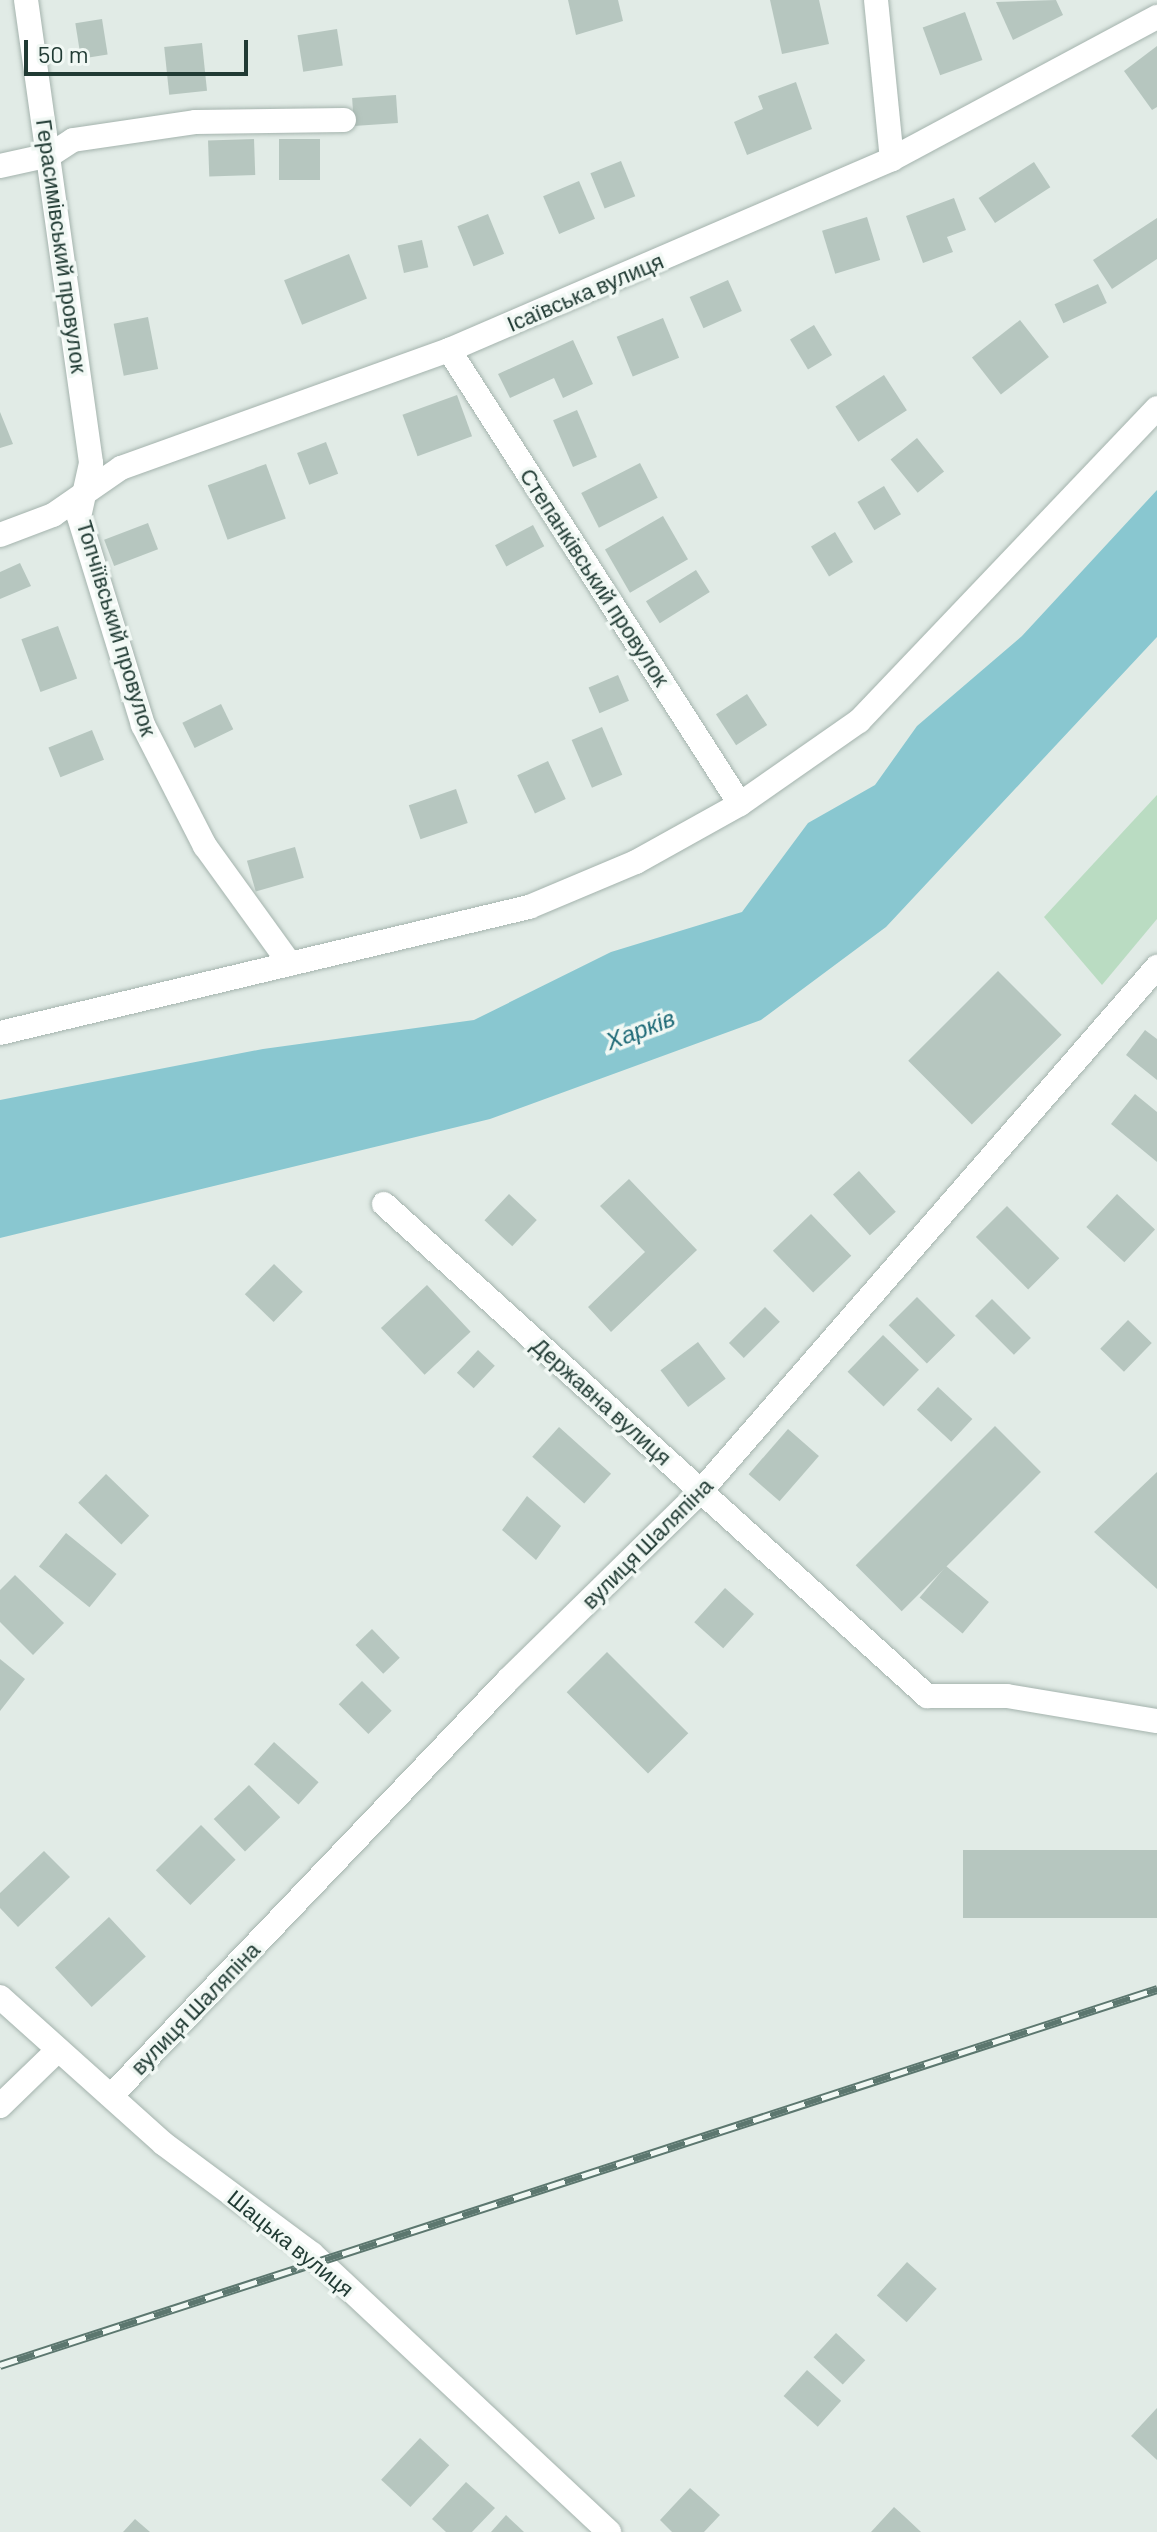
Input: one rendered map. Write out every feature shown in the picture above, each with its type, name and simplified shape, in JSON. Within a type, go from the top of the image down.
[{"type":"street","name":"Герасимівський провулок","points":[[26,0],[91,463],[86,493]]},
{"type":"street","points":[[876,0],[892,159]]},
{"type":"street","name":"Ісаївська вулиця","points":[[0,535],[86,493],[121,468],[449,350],[892,159],[1157,17]]},
{"type":"street","points":[[0,166],[50,155],[73,140],[195,122],[344,120]]},
{"type":"street","name":"Степанківський провулок","points":[[449,350],[740,804]]},
{"type":"street","points":[[0,1033],[529,907],[636,862],[740,804],[859,721],[1157,408]]},
{"type":"street","name":"Топчіївський провулок","points":[[86,493],[79,517],[143,725],[205,846],[290,964]]},
{"type":"street","name":"вулиця Шаляпіна","points":[[111,2096],[508,1680],[701,1491],[1157,967]]},
{"type":"street","name":"Державна вулиця","points":[[384,1204],[927,1696],[1007,1696],[1157,1721]]},
{"type":"street","name":"Шацька вулиця","points":[[0,1997],[111,2096],[312,2254],[609,2532]]},
{"type":"street","points":[[0,2106],[58,2050]]},
{"type":"green space","points":[[1157,795],[1157,919],[1102,985],[1044,917]]},
{"type":"water","name":"Харків","points":[[1157,490],[1157,637],[886,927],[761,1020],[490,1119],[0,1238],[0,1100],[263,1049],[474,1020],[611,952],[742,912],[808,823],[875,785],[917,726],[1022,636]]},
{"type":"building","points":[[568,0],[618,0],[623,21],[576,35]]},
{"type":"building","points":[[770,0],[819,0],[829,44],[782,54]]},
{"type":"building","points":[[1056,0],[1063,15],[1013,40],[996,2]]},
{"type":"building","points":[[965,12],[982,60],[940,75],[923,27]]},
{"type":"building","points":[[102,19],[108,55],[81,59],[75,23]]},
{"type":"building","points":[[337,29],[343,66],[303,72],[297,35]]},
{"type":"building","points":[[202,43],[207,91],[169,95],[164,47]]},
{"type":"building","points":[[1157,46],[1157,107],[1152,110],[1124,71]]},
{"type":"building","points":[[796,82],[812,129],[747,155],[734,122],[763,109],[758,96]]},
{"type":"building","points":[[396,95],[398,123],[354,126],[352,98]]},
{"type":"building","points":[[254,139],[255,175],[209,177],[208,141]]},
{"type":"building","points":[[279,139],[320,139],[320,180],[279,180]]},
{"type":"building","points":[[621,161],[635,196],[605,209],[590,173]]},
{"type":"building","points":[[1034,162],[1050,187],[995,223],[979,198]]},
{"type":"building","points":[[579,181],[595,219],[559,234],[543,196]]},
{"type":"building","points":[[954,198],[966,230],[947,237],[953,252],[923,263],[906,216]]},
{"type":"building","points":[[488,214],[504,254],[474,266],[457,226]]},
{"type":"building","points":[[867,217],[880,260],[835,274],[822,231]]},
{"type":"building","points":[[1157,218],[1157,259],[1112,289],[1093,260]]},
{"type":"building","points":[[422,240],[428,267],[404,273],[398,246]]},
{"type":"building","points":[[349,254],[367,299],[302,325],[284,280]]},
{"type":"building","points":[[728,280],[742,311],[703,328],[690,297]]},
{"type":"building","points":[[1098,284],[1107,303],[1063,323],[1054,304]]},
{"type":"building","points":[[148,317],[158,369],[124,376],[114,324]]},
{"type":"building","points":[[663,318],[679,358],[633,377],[617,337]]},
{"type":"building","points":[[1020,320],[1049,357],[1001,395],[972,358]]},
{"type":"building","points":[[814,325],[832,355],[808,369],[790,339]]},
{"type":"building","points":[[573,340],[593,384],[563,398],[554,378],[510,398],[498,374]]},
{"type":"building","points":[[884,375],[907,410],[858,442],[835,407]]},
{"type":"building","points":[[457,395],[472,436],[418,456],[402,415]]},
{"type":"building","points":[[577,410],[597,457],[573,467],[553,420]]},
{"type":"building","points":[[0,412],[13,444],[0,448]]},
{"type":"building","points":[[917,438],[944,471],[918,493],[891,459]]},
{"type":"building","points":[[326,442],[338,474],[309,485],[297,453]]},
{"type":"building","points":[[640,463],[658,498],[599,528],[581,493]]},
{"type":"building","points":[[266,464],[286,519],[228,540],[208,485]]},
{"type":"building","points":[[884,486],[901,514],[874,530],[857,502]]},
{"type":"building","points":[[663,516],[688,559],[630,593],[605,550]]},
{"type":"building","points":[[148,523],[158,549],[114,566],[104,540]]},
{"type":"building","points":[[533,525],[544,546],[506,566],[495,545]]},
{"type":"building","points":[[835,532],[853,562],[829,576],[811,546]]},
{"type":"building","points":[[20,563],[31,586],[0,599],[0,572]]},
{"type":"building","points":[[696,570],[710,592],[660,623],[646,601]]},
{"type":"building","points":[[58,626],[77,679],[41,692],[21,639]]},
{"type":"building","points":[[618,675],[629,701],[599,713],[589,688]]},
{"type":"building","points":[[747,694],[767,725],[736,745],[716,714]]},
{"type":"building","points":[[221,704],[233,729],[195,748],[182,723]]},
{"type":"building","points":[[602,727],[622,775],[592,788],[572,740]]},
{"type":"building","points":[[92,730],[104,760],[60,777],[48,748]]},
{"type":"building","points":[[548,761],[566,799],[535,813],[517,775]]},
{"type":"building","points":[[456,789],[468,823],[420,839],[409,805]]},
{"type":"building","points":[[295,847],[304,878],[256,892],[247,861]]},
{"type":"building","points":[[998,971],[1062,1035],[972,1124],[908,1061]]},
{"type":"building","points":[[1145,1030],[1157,1039],[1157,1080],[1126,1055]]},
{"type":"building","points":[[1135,1094],[1157,1112],[1157,1162],[1111,1124]]},
{"type":"building","points":[[859,1171],[896,1212],[870,1235],[833,1194]]},
{"type":"building","points":[[629,1179],[697,1250],[611,1332],[588,1307],[645,1252],[600,1206]]},
{"type":"building","points":[[509,1194],[537,1220],[512,1246],[484,1220]]},
{"type":"building","points":[[1117,1194],[1155,1229],[1124,1262],[1086,1227]]},
{"type":"building","points":[[1007,1206],[1059,1258],[1028,1289],[976,1237]]},
{"type":"building","points":[[811,1214],[851,1256],[813,1293],[773,1251]]},
{"type":"building","points":[[274,1264],[303,1292],[274,1322],[245,1294]]},
{"type":"building","points":[[427,1285],[471,1332],[425,1375],[381,1328]]},
{"type":"building","points":[[917,1297],[955,1335],[927,1363],[889,1325]]},
{"type":"building","points":[[992,1299],[1031,1338],[1014,1355],[975,1316]]},
{"type":"building","points":[[765,1307],[780,1322],[744,1358],[729,1343]]},
{"type":"building","points":[[1128,1320],[1152,1343],[1124,1372],[1100,1349]]},
{"type":"building","points":[[883,1335],[919,1370],[884,1406],[848,1372]]},
{"type":"building","points":[[698,1342],[726,1379],[688,1407],[660,1370]]},
{"type":"building","points":[[478,1350],[495,1366],[474,1388],[457,1373]]},
{"type":"building","points":[[938,1387],[972,1419],[951,1442],[917,1410]]},
{"type":"building","points":[[995,1426],[1041,1472],[902,1611],[856,1565]]},
{"type":"building","points":[[559,1427],[611,1474],[584,1504],[532,1457]]},
{"type":"building","points":[[788,1429],[819,1456],[780,1501],[749,1474]]},
{"type":"building","points":[[1157,1472],[1157,1589],[1094,1532]]},
{"type":"building","points":[[106,1474],[149,1516],[121,1544],[78,1503]]},
{"type":"building","points":[[527,1496],[561,1526],[536,1560],[502,1530]]},
{"type":"building","points":[[66,1533],[117,1574],[89,1607],[39,1566]]},
{"type":"building","points":[[946,1566],[989,1602],[963,1633],[920,1597]]},
{"type":"building","points":[[15,1575],[64,1623],[33,1655],[0,1622],[0,1590]]},
{"type":"building","points":[[725,1588],[754,1614],[723,1648],[694,1622]]},
{"type":"building","points":[[372,1629],[400,1658],[383,1674],[355,1645]]},
{"type":"building","points":[[607,1652],[688,1733],[648,1774],[567,1692]]},
{"type":"building","points":[[0,1659],[25,1679],[0,1711]]},
{"type":"building","points":[[362,1681],[392,1711],[368,1734],[339,1704]]},
{"type":"building","points":[[274,1742],[319,1782],[299,1804],[254,1764]]},
{"type":"building","points":[[249,1785],[280,1817],[245,1851],[214,1819]]},
{"type":"building","points":[[201,1825],[236,1860],[190,1905],[156,1870]]},
{"type":"building","points":[[963,1850],[1157,1850],[1157,1918],[963,1918]]},
{"type":"building","points":[[44,1851],[70,1877],[18,1927],[0,1908],[0,1893]]},
{"type":"building","points":[[109,1917],[146,1956],[92,2007],[55,1967]]},
{"type":"building","points":[[907,2262],[937,2289],[907,2322],[877,2295]]},
{"type":"building","points":[[836,2333],[865,2360],[843,2384],[813,2357]]},
{"type":"building","points":[[807,2370],[841,2401],[818,2427],[784,2396]]},
{"type":"building","points":[[1157,2408],[1157,2460],[1131,2436]]},
{"type":"building","points":[[420,2438],[449,2465],[410,2507],[381,2480]]},
{"type":"building","points":[[466,2482],[495,2508],[472,2532],[446,2532],[432,2519]]},
{"type":"building","points":[[690,2488],[720,2515],[704,2532],[672,2532],[660,2520]]},
{"type":"building","points":[[894,2507],[904,2516],[921,2532],[871,2532]]},
{"type":"building","points":[[506,2515],[524,2532],[491,2532]]},
{"type":"building","points":[[135,2519],[150,2532],[123,2532]]},
{"type":"railway","points":[[0,2365],[1157,1989]]}]
